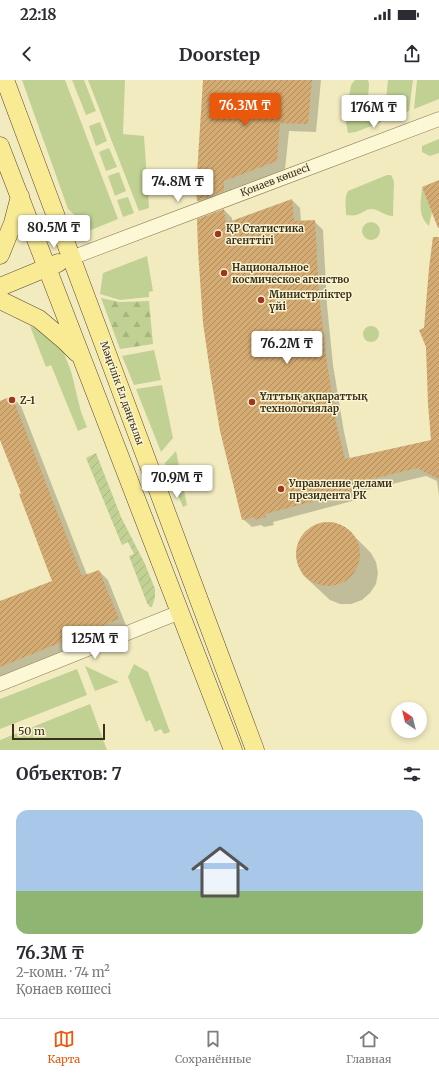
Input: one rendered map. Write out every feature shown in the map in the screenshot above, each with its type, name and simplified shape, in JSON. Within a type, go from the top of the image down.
[{"type":"main road","name":"Мәңгілік Ел даңғылы","points":[[5,80],[255,750]]},
{"type":"main road","points":[[0,146],[233,750]]},
{"type":"main road","points":[[0,255],[13,223],[20,196]]},
{"type":"main road","name":"Қонаев көшесі","points":[[0,287],[71,258]]},
{"type":"main road","points":[[0,300],[39,319],[82,358]]},
{"type":"street","name":"Қонаев көшесі","points":[[71,258],[439,118]]},
{"type":"street","points":[[0,684],[180,612]]},
{"type":"green space","points":[[22,80],[65,80],[118,219],[91,230],[68,209]]},
{"type":"green space","points":[[72,80],[84,80],[96,111],[86,115]]},
{"type":"green space","points":[[88,80],[125,80],[123,134],[144,136],[149,208],[139,211]]},
{"type":"green space","points":[[355,80],[368,80],[368,98],[349,96],[351,85]]},
{"type":"green space","points":[[388,80],[413,80],[409,111],[384,121]]},
{"type":"green space","points":[[417,80],[439,80],[439,99],[414,109]]},
{"type":"green space","points":[[349,100],[382,102],[381,122],[356,132],[348,133],[346,123]]},
{"type":"green space","points":[[100,122],[107,141],[96,146],[89,126]]},
{"type":"green space","points":[[439,139],[439,153],[430,156],[422,152],[422,146]]},
{"type":"green space","points":[[109,148],[117,167],[106,171],[99,152]]},
{"type":"green space","points":[[119,172],[126,191],[115,196],[108,176]]},
{"type":"green space","points":[[387,175],[391,175],[394,181],[393,216],[372,209],[360,214],[346,215],[346,199],[348,191]]},
{"type":"green space","points":[[422,187],[432,212],[429,226],[425,222],[421,213]]},
{"type":"green space","points":[[128,197],[134,213],[123,217],[117,200]]},
{"type":"green space","points":[[367,222],[375,222],[380,227],[378,238],[375,240],[367,240],[362,235],[362,227]]},
{"type":"green space","points":[[147,256],[153,291],[149,292],[149,297],[120,300],[100,294],[103,273]]},
{"type":"green space","points":[[101,298],[120,302],[149,301],[153,344],[120,349]]},
{"type":"green space","points":[[30,326],[43,331],[61,346],[71,371],[81,412],[87,427],[78,431],[51,365],[46,367]]},
{"type":"green space","points":[[371,326],[377,328],[379,334],[377,340],[371,342],[365,340],[363,334],[365,328]]},
{"type":"green space","points":[[154,350],[161,380],[134,385],[122,356]]},
{"type":"green space","points":[[162,385],[173,438],[161,452],[136,389]]},
{"type":"green space","points":[[176,451],[187,505],[183,507],[165,463]]},
{"type":"green space","points":[[96,453],[121,517],[145,564],[155,589],[155,597],[152,607],[150,607],[147,603],[129,556],[134,554],[128,542],[122,545],[86,458]]},
{"type":"green space","points":[[134,664],[148,672],[170,732],[164,734],[161,729],[155,732],[150,720],[146,722],[128,677]]},
{"type":"green space","points":[[85,666],[119,682],[95,691]]},
{"type":"green space","points":[[77,669],[87,695],[0,729],[0,699]]},
{"type":"green space","points":[[90,704],[107,750],[0,750],[0,740]]},
{"type":"building","points":[[203,80],[312,80],[308,124],[280,123],[277,161],[224,181],[224,191],[197,201],[196,190]]},
{"type":"building","points":[[439,180],[439,228],[438,228],[422,187]]},
{"type":"building","name":"Министрліктер үйі","points":[[292,199],[294,221],[315,220],[319,296],[326,356],[336,423],[345,459],[431,440],[426,347],[419,330],[424,328],[433,237],[439,237],[439,479],[417,468],[351,484],[352,491],[265,514],[266,517],[255,520],[254,517],[242,520],[220,431],[211,378],[203,323],[197,219],[224,209],[226,223]]},
{"type":"building","points":[[12,396],[82,576],[99,570],[119,619],[0,667],[0,601],[52,581],[19,494],[21,493],[0,440],[0,401]]},
{"type":"building","points":[[322,522],[334,522],[351,531],[358,542],[360,554],[358,566],[351,577],[334,586],[322,586],[310,581],[301,572],[296,560],[296,548],[301,536],[310,527]]},
{"type":"place","name":"ҚР Статистика агенттігі","points":[[218,234]]},
{"type":"place","name":"Национальное космическое агенство","points":[[224,273]]},
{"type":"place","name":"Министрліктер үйі","points":[[261,300]]},
{"type":"place","name":"Z-1","points":[[12,400]]},
{"type":"place","name":"Ұлттық ақпараттық технологиялар","points":[[252,402]]},
{"type":"place","name":"Управление делами президента РК","points":[[281,489]]}]
